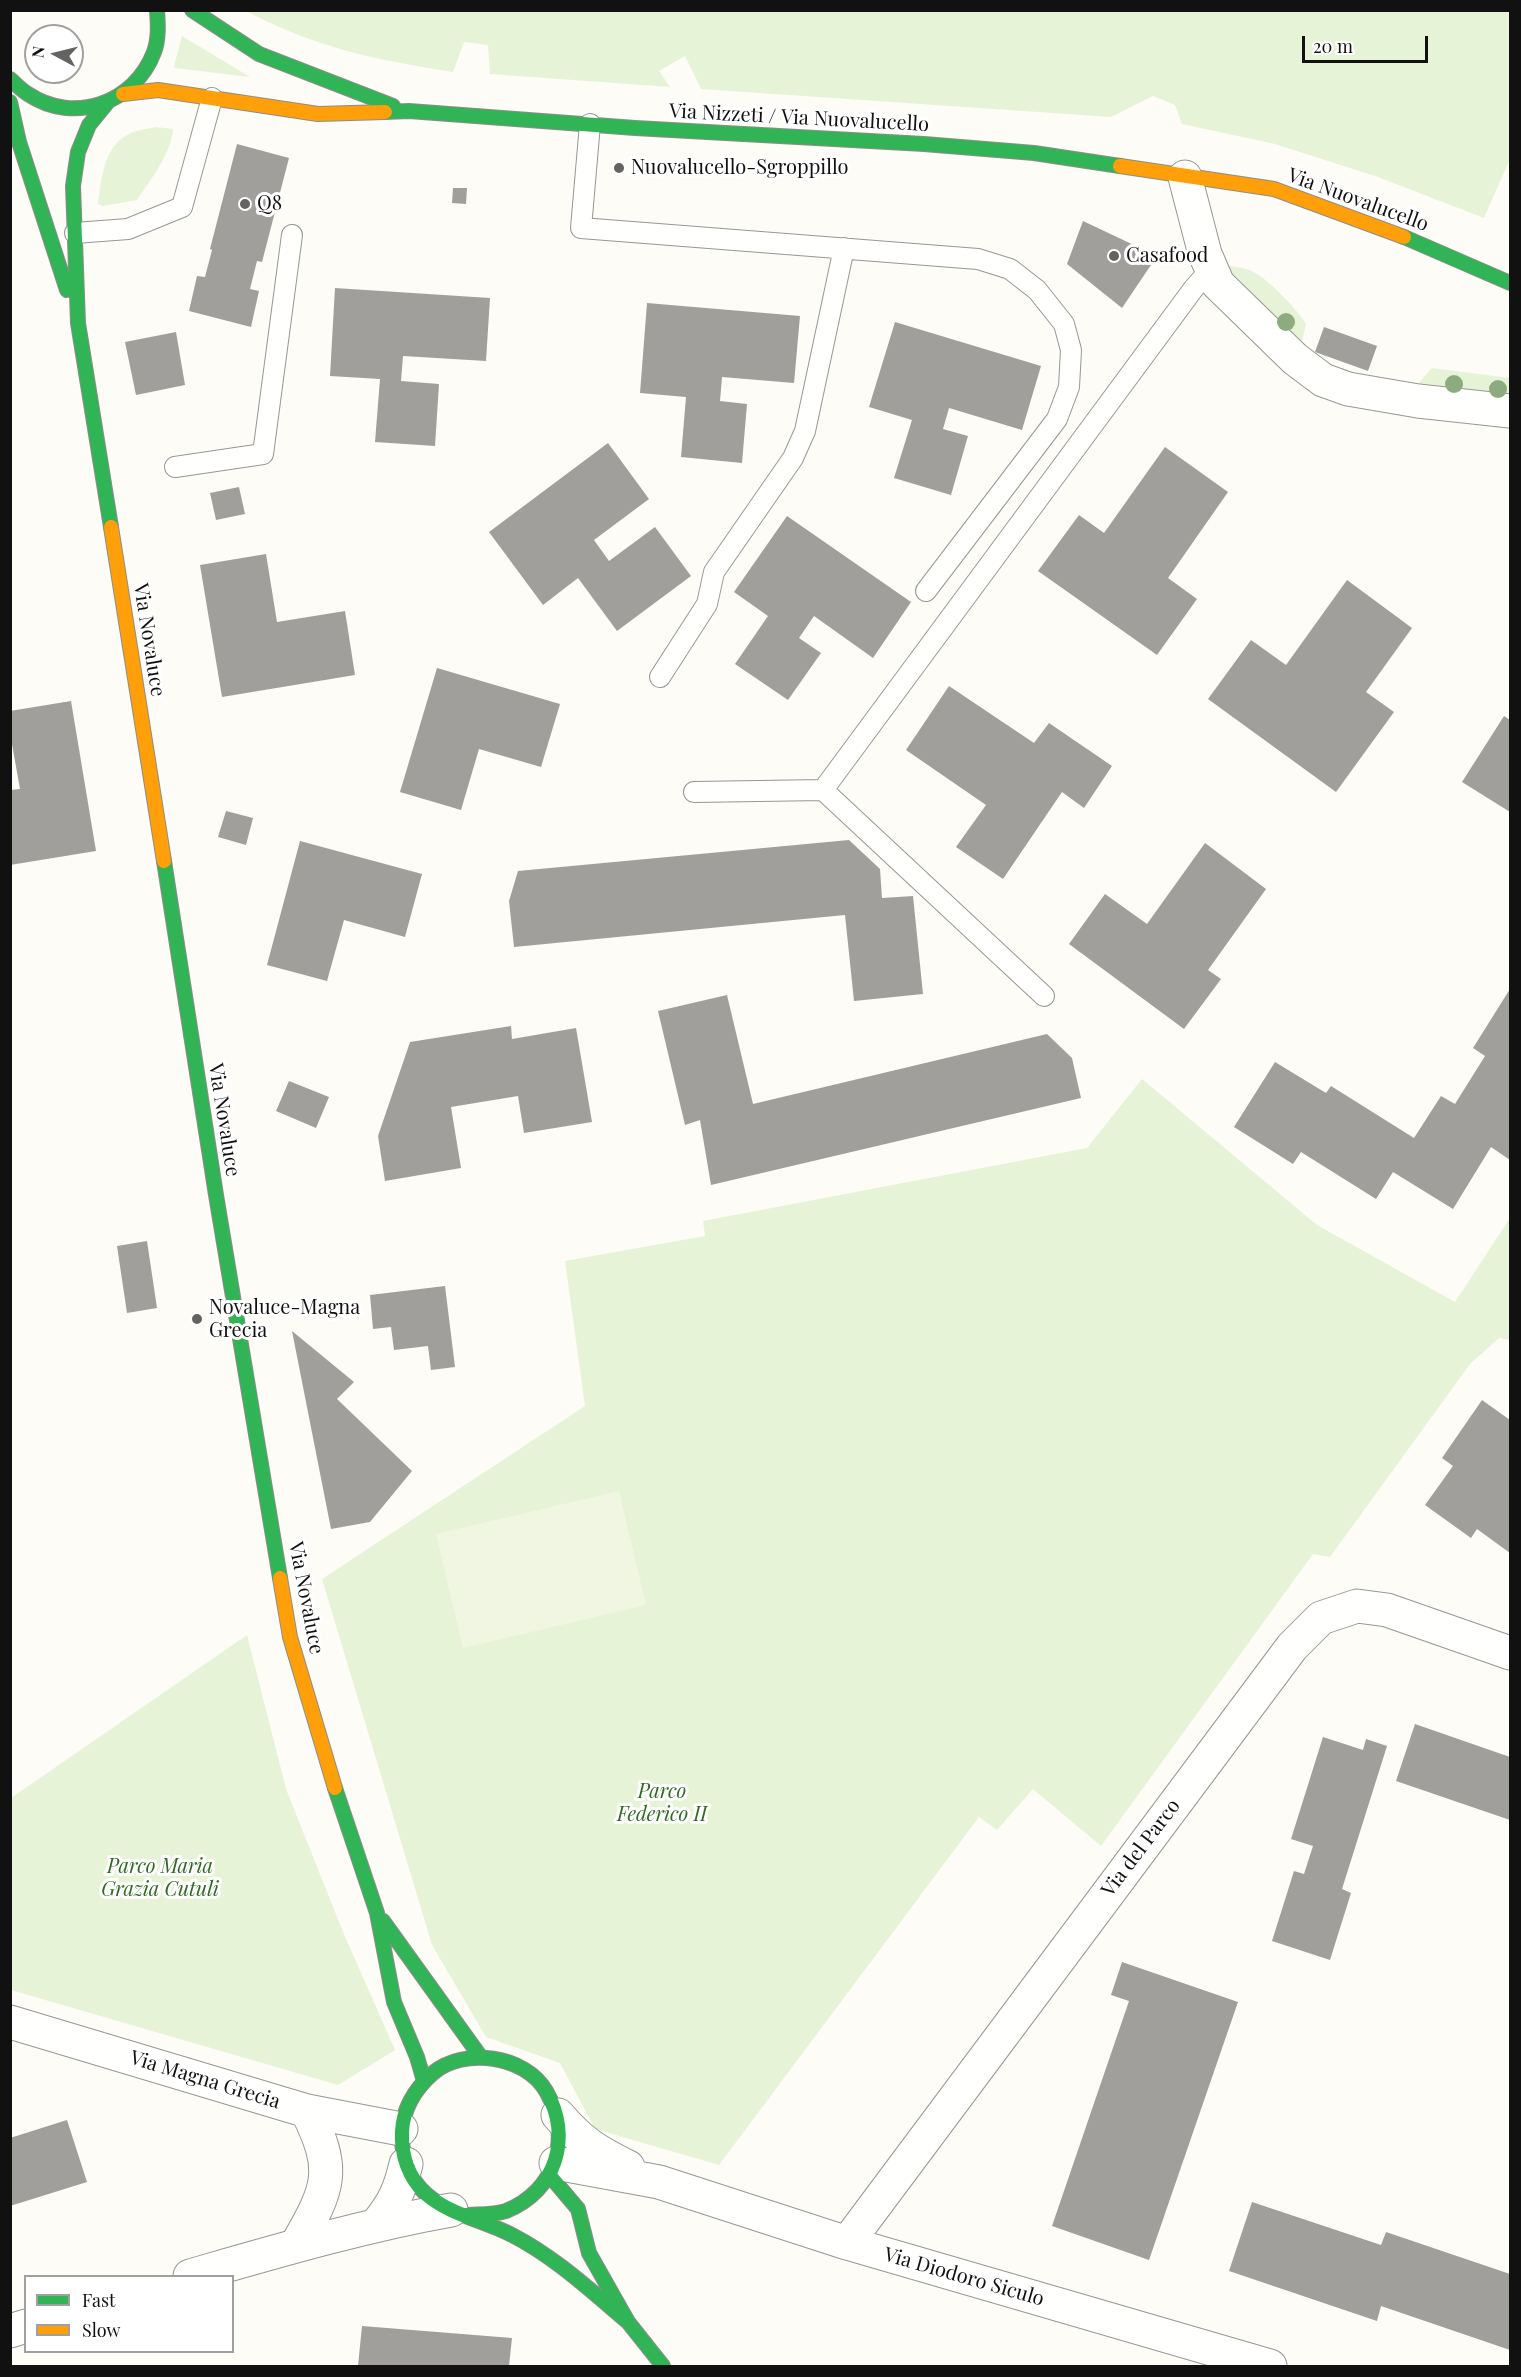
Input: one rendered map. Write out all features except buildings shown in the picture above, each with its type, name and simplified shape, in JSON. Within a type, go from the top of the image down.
[{"type":"main road","points":[[10,79],[20,90],[39,102],[61,109],[85,109],[107,103],[136,83],[154,52],[158,31],[157,10]]},
{"type":"main road","points":[[192,10],[259,54],[296,70],[409,111]]},
{"type":"main road","points":[[123,94],[158,90],[318,114],[409,111]]},
{"type":"main road","points":[[10,102],[19,142],[35,194],[78,323]]},
{"type":"main road","points":[[78,323],[73,186],[78,152],[89,125],[107,103]]},
{"type":"main road","name":"Via Nizzeti / Via Nuovalucello","points":[[409,111],[1012,151],[1185,177]]},
{"type":"main road","name":"Via Nuovalucello","points":[[1185,177],[1274,189],[1383,228],[1510,283]]},
{"type":"main road","name":"Via Novaluce","points":[[78,323],[216,1195],[290,1636],[328,1769],[377,1913]]},
{"type":"main road","points":[[377,1913],[480,2056]]},
{"type":"main road","points":[[377,1913],[393,2002],[417,2057],[424,2081]]},
{"type":"main road","points":[[458,2212],[484,2217],[503,2213],[536,2195],[553,2170],[561,2130],[558,2115],[549,2096],[536,2079],[519,2067],[501,2059],[480,2056],[459,2060],[440,2068],[424,2081],[412,2096],[401,2129],[406,2164],[425,2193],[443,2207],[510,2234],[556,2262],[628,2322]]},
{"type":"main road","points":[[553,2170],[578,2210],[590,2253],[628,2322],[663,2367]]},
{"type":"street","points":[[1185,177],[1205,254],[1218,284],[1295,359],[1323,380],[1348,389],[1418,401],[1510,411]]},
{"type":"street","name":"Via del Parco","points":[[847,2243],[1292,1647],[1321,1618],[1357,1606],[1387,1610],[1510,1653]]},
{"type":"street","name":"Via Magna Grecia","points":[[10,2022],[307,2111],[401,2129]]},
{"type":"street","points":[[297,2244],[319,2206],[328,2170],[321,2138],[307,2111]]},
{"type":"street","points":[[558,2115],[576,2136],[596,2151],[659,2182]]},
{"type":"street","points":[[377,2224],[393,2204],[400,2190],[406,2164]]},
{"type":"street","points":[[553,2170],[659,2182]]},
{"type":"street","name":"Via Diodoro Siculo","points":[[659,2182],[847,2243],[1270,2367]]},
{"type":"street","points":[[196,2275],[297,2244],[377,2224],[458,2212]]},
{"type":"lane","points":[[75,234],[128,229],[182,207],[212,98]]},
{"type":"lane","points":[[590,124],[581,228],[978,259],[1010,269],[1037,290],[1064,324],[1071,350],[1069,387],[1057,419],[926,591]]},
{"type":"lane","points":[[175,467],[263,454],[292,235]]},
{"type":"lane","points":[[660,676],[707,604],[714,572],[793,458],[805,432],[844,248]]},
{"type":"lane","points":[[823,790],[1194,288],[1211,269]]},
{"type":"lane","points":[[694,792],[823,790],[1044,996]]},
{"type":"green space","points":[[246,11],[1510,11],[1510,159],[1484,218],[1378,177],[1275,144],[1182,124],[1175,105],[1153,96],[1111,117],[701,89],[685,56],[659,71],[670,87],[490,74],[488,45],[464,42],[453,72],[398,63],[347,51],[297,34]]},
{"type":"green space","points":[[182,36],[250,77],[175,68]]},
{"type":"green space","points":[[156,127],[173,129],[171,138],[160,166],[137,200],[103,206],[98,204],[105,165],[113,147],[130,133]]},
{"type":"green space","points":[[1223,265],[1244,268],[1255,273],[1268,282],[1290,304],[1306,324],[1300,350]]},
{"type":"green space","points":[[1432,368],[1510,378],[1510,401],[1417,385]]},
{"type":"green space","name":"Parco Federico II","points":[[1142,1079],[1317,1225],[1455,1302],[1510,1218],[1510,1340],[1499,1338],[1470,1364],[1330,1557],[1313,1554],[1101,1846],[1033,1789],[997,1830],[979,1817],[719,2165],[595,2129],[560,2063],[486,2037],[432,1945],[322,1579],[585,1406],[565,1261],[705,1236],[703,1221],[1087,1148]]},
{"type":"green space","points":[[619,1491],[646,1605],[463,1648],[436,1534]]},
{"type":"green space","name":"Parco Maria Grazia Cutuli","points":[[247,1635],[286,1789],[343,1932],[395,2050],[338,2085],[11,1990],[11,1798]]},
{"type":"traffic: fast","points":[[10,79],[28,94],[46,103],[64,108],[83,108],[101,104],[118,96],[145,70],[156,47],[157,10]]},
{"type":"traffic: fast","points":[[192,10],[259,54],[393,106]]},
{"type":"traffic: fast","points":[[10,102],[19,142],[67,290]]},
{"type":"traffic: fast","points":[[107,103],[89,125],[78,152],[73,186],[78,323],[111,527]]},
{"type":"traffic: fast","points":[[385,112],[409,111],[635,128],[924,144],[1034,153],[1120,166]]},
{"type":"traffic: fast","points":[[1404,237],[1510,283]]},
{"type":"traffic: fast","points":[[164,861],[216,1195],[280,1578]]},
{"type":"traffic: fast","points":[[335,1788],[377,1913],[394,2002],[417,2057],[424,2081]]},
{"type":"traffic: fast","points":[[383,1921],[480,2056]]},
{"type":"traffic: fast","points":[[465,2215],[506,2211],[523,2202],[548,2176],[555,2161],[558,2126],[546,2091],[524,2069],[493,2059],[461,2060],[446,2065],[433,2073],[421,2085],[408,2107],[403,2123],[404,2157],[410,2173],[420,2188],[435,2201],[456,2212],[512,2235],[528,2244],[572,2275],[628,2322]]},
{"type":"traffic: fast","points":[[551,2177],[578,2209],[589,2253],[628,2322],[663,2366]]},
{"type":"traffic: slow","points":[[123,94],[158,90],[318,114],[385,112]]},
{"type":"traffic: slow","points":[[1120,166],[1274,189],[1404,237]]},
{"type":"traffic: slow","points":[[111,527],[164,861]]},
{"type":"traffic: slow","points":[[280,1578],[290,1637],[335,1788]]},
{"type":"place","name":"Nuovalucello-Sgroppillo","points":[[619,168]]},
{"type":"place","name":"Q8","points":[[245,204]]},
{"type":"place","name":"Casafood","points":[[1114,256]]},
{"type":"place","name":"Novaluce-Magna Grecia","points":[[197,1319]]}]
